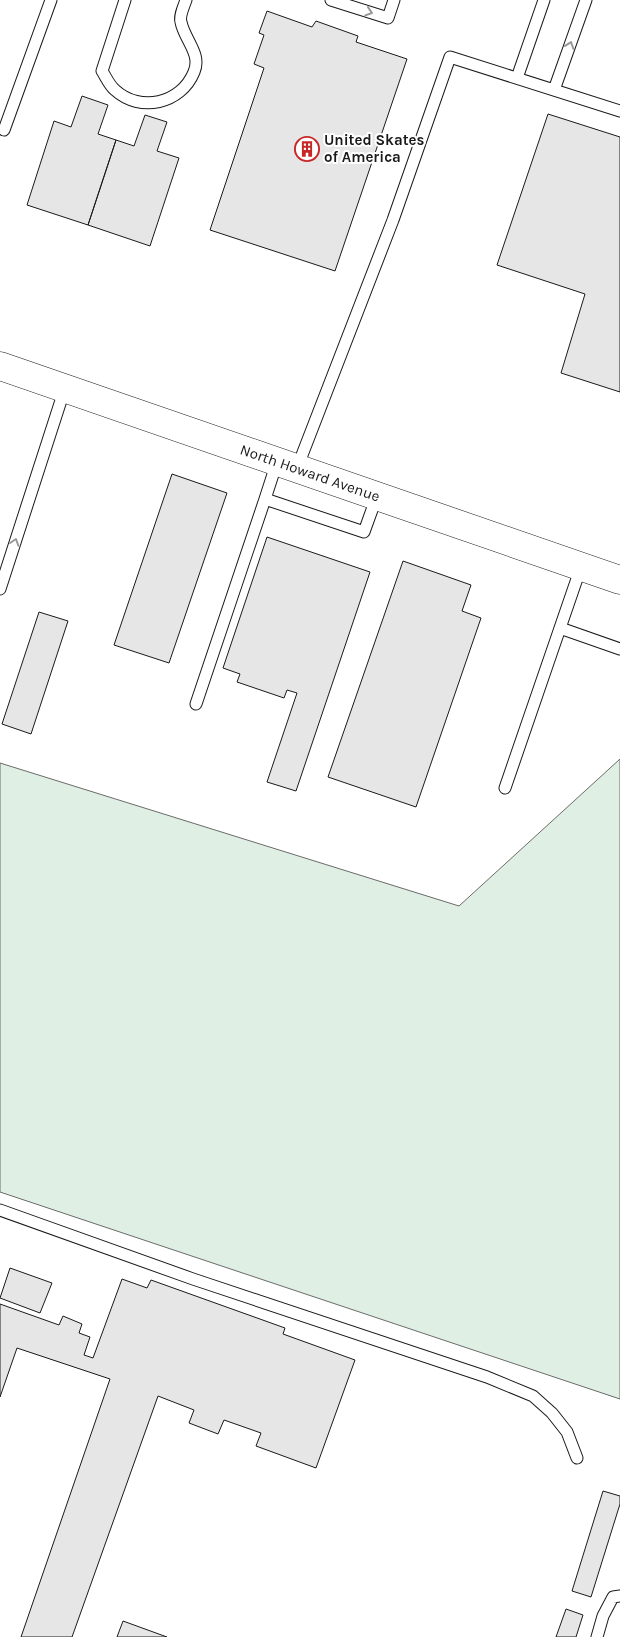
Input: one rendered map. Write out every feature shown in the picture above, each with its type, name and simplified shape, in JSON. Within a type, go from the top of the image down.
[{"type":"street","name":"North Howard Avenue","points":[[0,366],[620,580]]},
{"type":"lane","points":[[4,130],[51,0]]},
{"type":"lane","points":[[125,0],[102,71],[114,90],[132,101],[148,103],[169,99],[185,88],[195,71],[196,56],[180,20],[186,0]]},
{"type":"lane","points":[[331,0],[388,18],[394,0]]},
{"type":"lane","points":[[517,78],[544,0]]},
{"type":"lane","points":[[554,90],[586,0]]},
{"type":"lane","points":[[196,704],[265,499],[287,465],[389,229],[450,56],[620,111]]},
{"type":"lane","points":[[0,589],[65,388]]},
{"type":"lane","points":[[265,499],[364,532],[377,496]]},
{"type":"lane","points":[[504,788],[582,567]]},
{"type":"lane","points":[[560,628],[620,649]]},
{"type":"lane","points":[[0,1210],[193,1279],[487,1378],[533,1396],[552,1413],[567,1432],[577,1458]]},
{"type":"lane","points":[[597,1637],[603,1616],[613,1597],[620,1596]]},
{"type":"green space","points":[[620,759],[620,1399],[0,1192],[0,763],[459,906]]},
{"type":"building","name":"United Skates of America","points":[[267,11],[312,27],[316,21],[358,36],[356,42],[407,59],[335,271],[210,230],[264,68],[254,64],[264,35],[259,33]]},
{"type":"building","points":[[82,96],[108,105],[98,134],[116,140],[88,225],[27,205],[54,121],[71,127]]},
{"type":"building","points":[[548,114],[620,137],[620,392],[561,373],[585,294],[497,265]]},
{"type":"building","points":[[145,115],[167,122],[157,151],[179,158],[150,246],[88,225],[116,140],[134,146]]},
{"type":"building","points":[[172,474],[227,493],[169,663],[114,645]]},
{"type":"building","points":[[267,537],[370,572],[296,791],[267,782],[297,693],[287,690],[284,698],[237,682],[240,674],[223,668]]},
{"type":"building","points":[[403,561],[471,585],[462,611],[481,618],[416,807],[328,777]]},
{"type":"building","points":[[39,612],[68,621],[31,734],[2,724]]},
{"type":"building","points":[[10,1268],[52,1283],[40,1313],[0,1298]]},
{"type":"building","points":[[122,1279],[147,1288],[151,1280],[285,1328],[283,1334],[355,1360],[316,1468],[256,1446],[261,1433],[224,1420],[218,1434],[189,1423],[194,1410],[158,1396],[72,1637],[21,1637],[110,1379],[17,1348],[0,1397],[0,1304],[59,1325],[63,1316],[82,1324],[79,1333],[90,1337],[84,1355],[93,1358]]},
{"type":"building","points":[[603,1491],[620,1496],[620,1504],[591,1597],[572,1591]]},
{"type":"building","points":[[566,1609],[583,1615],[576,1637],[556,1637]]},
{"type":"building","points":[[123,1621],[167,1637],[117,1637]]},
{"type":"place","name":"United Skates of America","points":[[307,149]]}]
